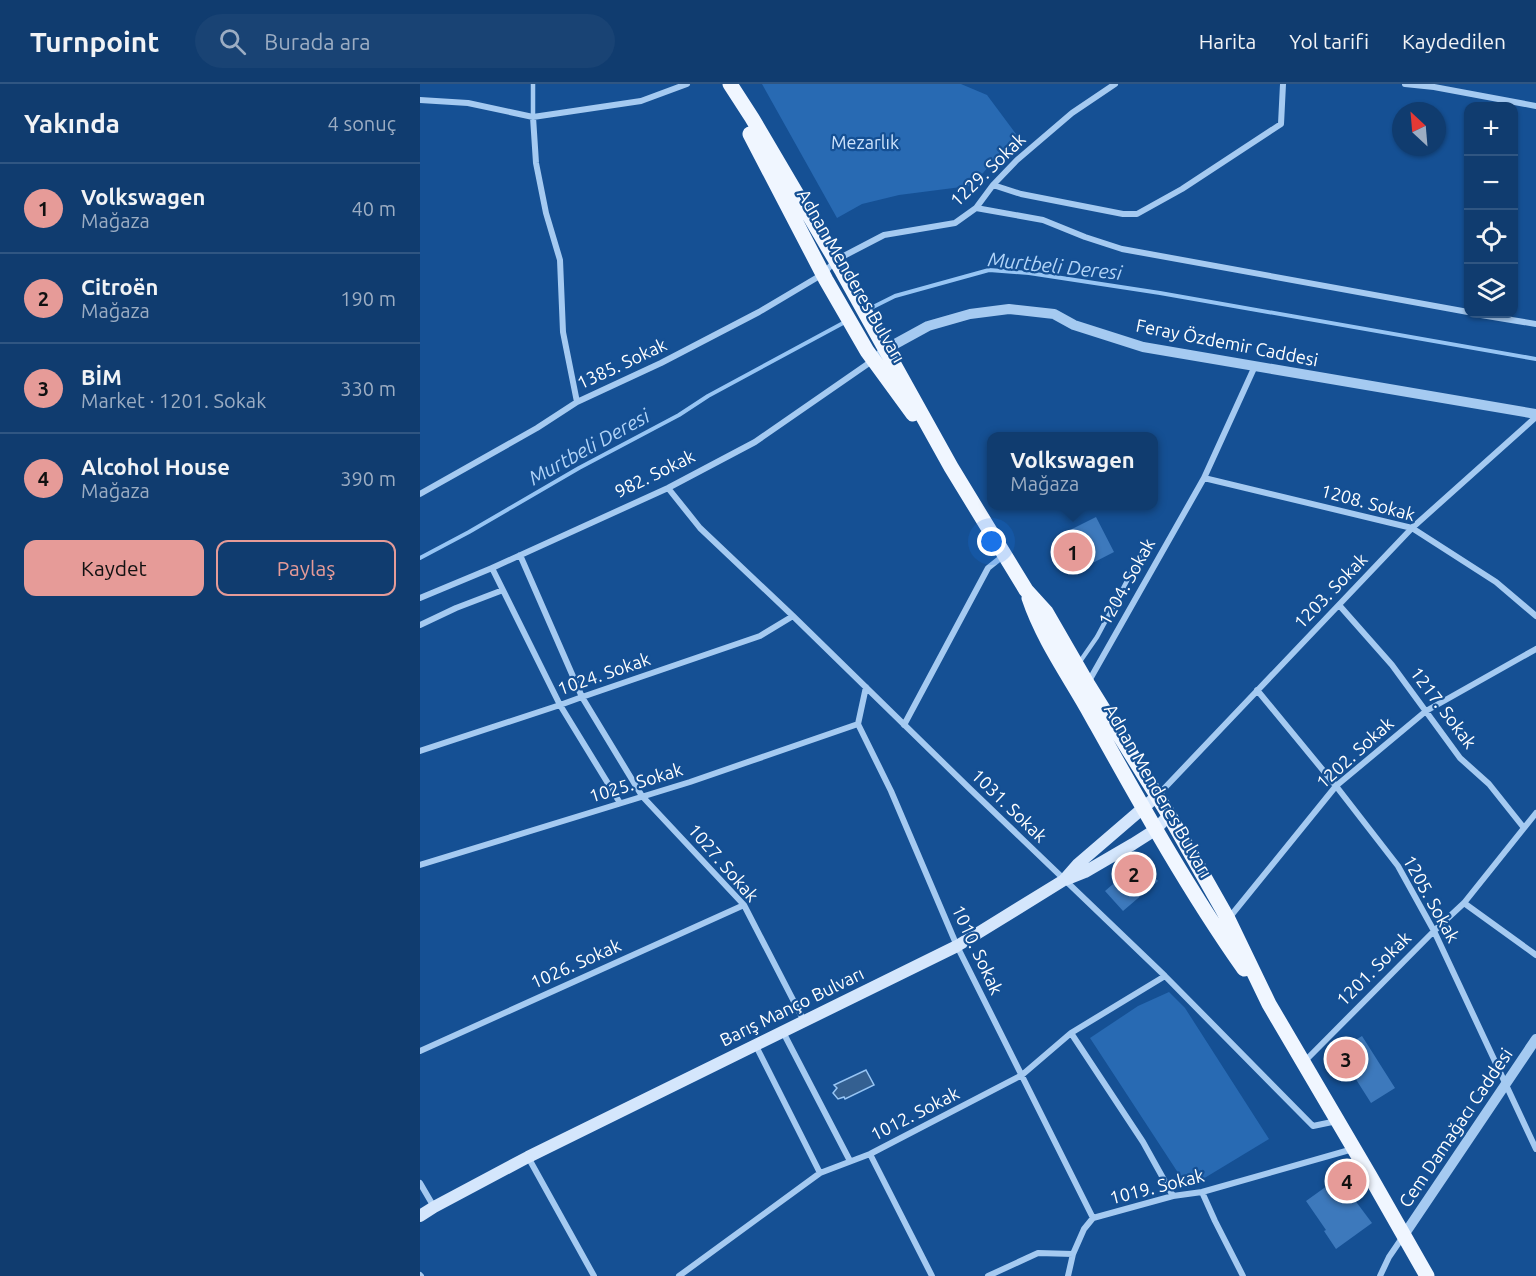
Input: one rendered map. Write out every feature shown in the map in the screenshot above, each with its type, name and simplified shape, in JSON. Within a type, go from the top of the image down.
[{"type":"main road","name":"Adnan Menderes Bulvarı","points":[[733,89],[839,265],[951,466],[1026,590],[1046,612],[1169,815],[1228,919],[1269,1004],[1302,1063],[1427,1276]]},
{"type":"main road","name":"Adnan Menderes Bulvarı","points":[[733,89],[744,122],[825,277],[871,355],[951,466]]},
{"type":"main road","name":"Adnan Menderes Bulvarı","points":[[1026,590],[1036,618],[1143,810],[1215,928],[1269,1004]]},
{"type":"main road","name":"Barış Manço Bulvarı","points":[[420,1216],[528,1157],[957,946],[1064,880],[1078,864],[1157,796]]},
{"type":"main road","points":[[1064,880],[1085,872],[1155,830],[1169,815]]},
{"type":"street","points":[[420,100],[468,104],[533,117],[641,101],[687,84]]},
{"type":"street","name":"1229. Sokak","points":[[839,265],[884,235],[955,223],[976,208],[993,185],[1017,160],[1072,113],[1115,84]]},
{"type":"street","points":[[993,185],[1021,194],[1123,214],[1137,214],[1182,189],[1281,124],[1283,84]]},
{"type":"street","points":[[1405,84],[1434,87],[1536,106]]},
{"type":"street","points":[[533,117],[536,163],[546,213],[560,260],[563,332],[577,402]]},
{"type":"street","points":[[976,208],[1043,220],[1122,249],[1464,311]]},
{"type":"street","name":"1385. Sokak","points":[[420,494],[537,428],[577,402],[759,312],[825,277],[839,265]]},
{"type":"street","name":"Feray Özdemir Caddesi","points":[[883,344],[928,326],[970,314],[1009,309],[1054,314],[1074,325],[1143,347],[1536,416]]},
{"type":"street","points":[[1499,318],[1536,324]]},
{"type":"street","name":"982. Sokak","points":[[420,598],[668,488],[755,442],[883,344]]},
{"type":"street","name":"1204. Sokak","points":[[1088,683],[1204,478],[1255,366]]},
{"type":"street","name":"1203. Sokak","points":[[1157,796],[1412,528],[1536,416]]},
{"type":"street","name":"1208. Sokak","points":[[1204,478],[1412,528],[1496,582],[1536,616]]},
{"type":"street","name":"1031. Sokak","points":[[668,488],[700,528],[1165,976],[1313,1126],[1337,1121]]},
{"type":"street","name":"1027. Sokak","points":[[520,555],[582,697],[642,796],[744,904],[804,1021]]},
{"type":"street","points":[[904,725],[988,568],[1005,555]]},
{"type":"street","points":[[492,568],[560,705],[620,803]]},
{"type":"street","points":[[420,625],[503,590]]},
{"type":"street","name":"1217. Sokak","points":[[1339,605],[1392,665],[1460,758],[1489,784],[1524,828]]},
{"type":"street","name":"1024. Sokak","points":[[420,751],[760,636],[793,616]]},
{"type":"street","name":"1202. Sokak","points":[[1228,919],[1336,786],[1426,711],[1536,649]]},
{"type":"street","points":[[858,724],[866,687]]},
{"type":"street","name":"1205. Sokak","points":[[1257,690],[1398,866],[1434,931],[1536,1149]]},
{"type":"street","name":"1025. Sokak","points":[[420,865],[690,782],[858,724]]},
{"type":"street","name":"1010. Sokak","points":[[858,724],[891,791],[957,946],[1093,1218]]},
{"type":"street","name":"1201. Sokak","points":[[1302,1063],[1464,903],[1536,813]]},
{"type":"street","points":[[1464,903],[1536,955]]},
{"type":"street","name":"1026. Sokak","points":[[420,1051],[744,904]]},
{"type":"street","name":"1012. Sokak","points":[[678,1276],[820,1173],[870,1154],[1022,1075],[1071,1033],[1165,976]]},
{"type":"street","points":[[783,1032],[850,1161]]},
{"type":"street","points":[[1071,1033],[1143,1142],[1173,1196]]},
{"type":"street","name":"Cem Damağacı Caddesi","points":[[1404,1234],[1536,1039]]},
{"type":"street","points":[[756,1046],[820,1173]]},
{"type":"street","name":"1019. Sokak","points":[[1073,1254],[1084,1228],[1093,1218],[1354,1149]]},
{"type":"street","points":[[870,1154],[932,1276]]},
{"type":"street","points":[[528,1157],[594,1276]]},
{"type":"street","points":[[420,1183],[422,1192],[434,1207]]},
{"type":"street","points":[[1202,1191],[1243,1276]]},
{"type":"street","points":[[1380,1276],[1404,1234]]},
{"type":"street","points":[[988,1276],[1038,1253],[1073,1254],[1068,1276]]},
{"type":"lane","points":[[533,84],[533,117]]},
{"type":"lane","points":[[1077,665],[1097,637],[1143,551]]},
{"type":"green space","name":"Mezarlık","points":[[762,84],[961,84],[987,95],[1016,134],[969,186],[899,195],[862,204],[837,218]]},
{"type":"green space","points":[[1169,992],[1185,1008],[1269,1139],[1188,1188],[1090,1038],[1138,1006]]},
{"type":"shaded area","points":[[866,1070],[874,1085],[845,1099],[844,1097],[838,1099],[833,1093],[837,1088],[834,1085]]},
{"type":"building","points":[[1096,517],[1114,552],[1077,571],[1058,536]]},
{"type":"building","points":[[1144,865],[1158,881],[1123,911],[1105,891],[1134,866]]},
{"type":"building","points":[[1362,1036],[1395,1088],[1371,1103],[1338,1051]]},
{"type":"building","points":[[1345,1173],[1360,1195],[1354,1199],[1372,1223],[1336,1249],[1306,1201]]},
{"type":"waterway","name":"Murtbeli Deresi","points":[[867,310],[895,296],[989,270],[1029,273],[1160,293],[1536,359]]},
{"type":"waterway","name":"Murtbeli Deresi","points":[[420,558],[579,468],[679,415],[708,396],[845,322]]},
{"type":"place","name":"Volkswagen","points":[[1073,552]]},
{"type":"place","name":"Citroën","points":[[1134,874]]},
{"type":"place","name":"BİM","points":[[1346,1059]]},
{"type":"place","name":"Alcohol House","points":[[1347,1181]]}]
